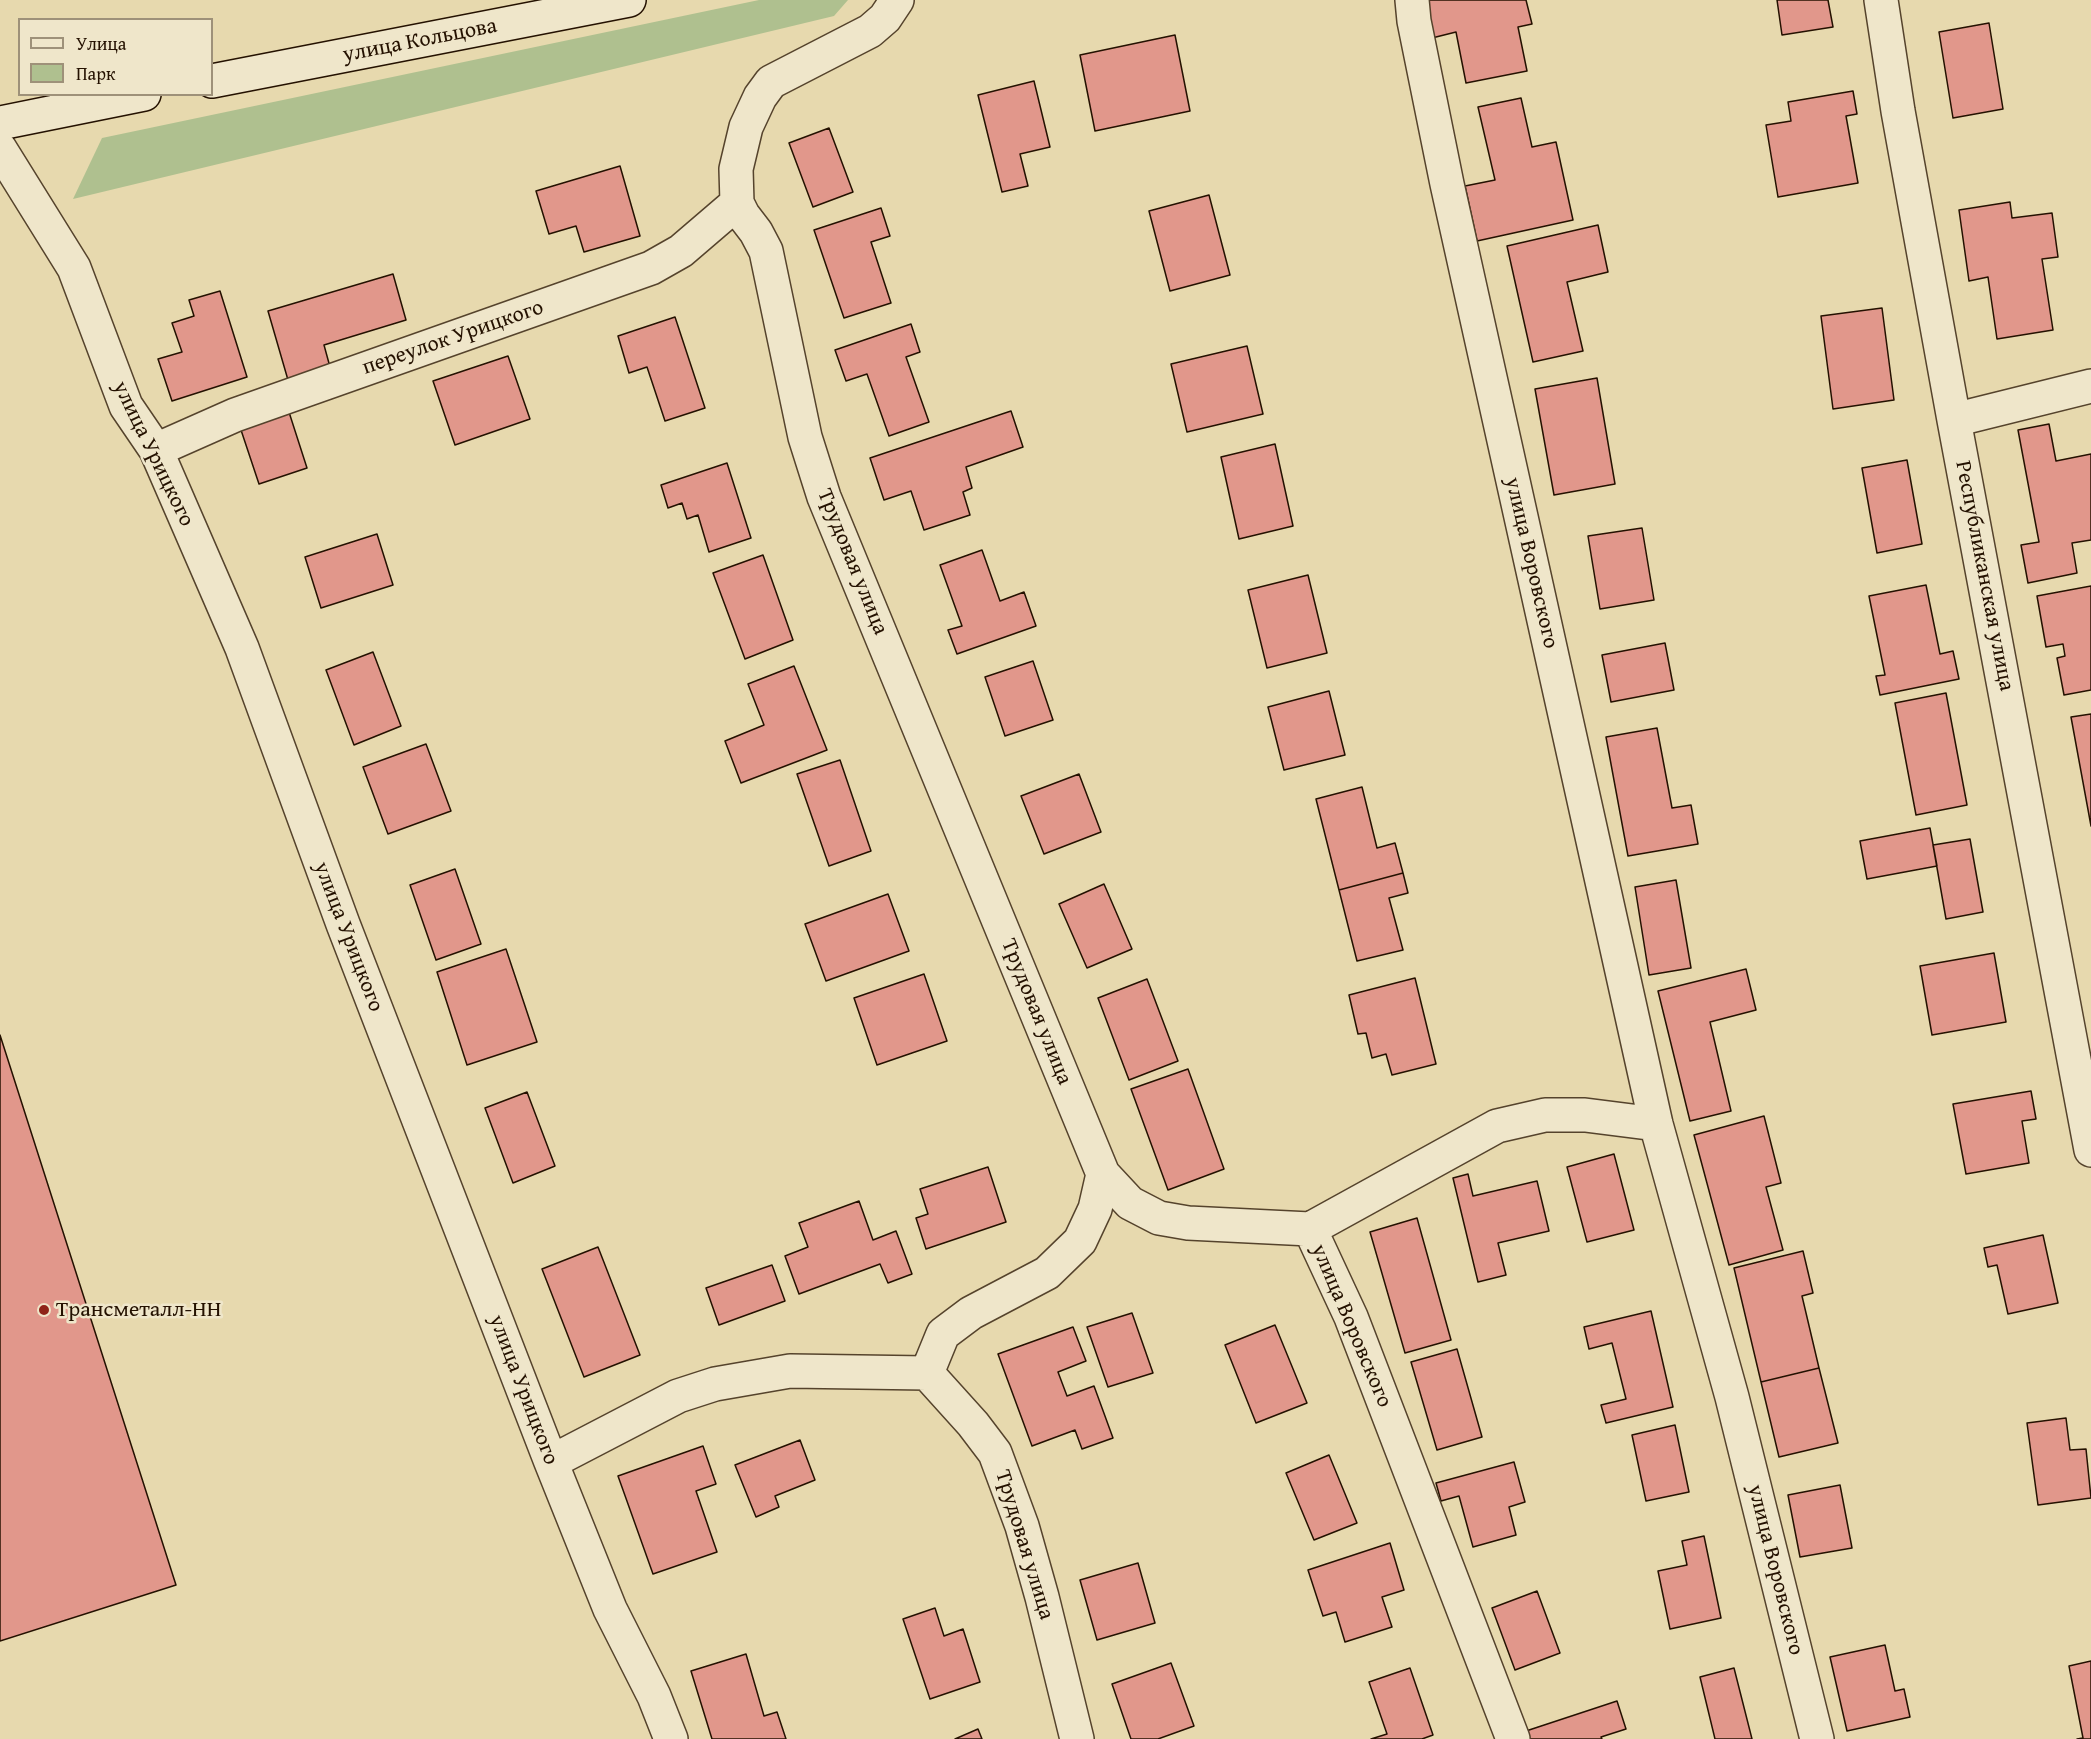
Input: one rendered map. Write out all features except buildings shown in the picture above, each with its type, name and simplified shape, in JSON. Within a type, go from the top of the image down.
[{"type":"street","name":"улица Кольцова","points":[[213,81],[629,0]]},
{"type":"street","points":[[736,203],[736,169],[746,128],[760,97],[771,81],[870,31],[885,18],[897,0]]},
{"type":"street","name":"улица Воровского","points":[[1412,0],[1414,21],[1447,184],[1656,1124],[1732,1397],[1817,1739]]},
{"type":"street","name":"Республиканская улица","points":[[1881,0],[1898,111],[1954,420],[2091,1150]]},
{"type":"street","points":[[0,123],[134,96]]},
{"type":"street","name":"улица Урицкого","points":[[0,149],[74,268],[126,406],[156,450],[242,648],[343,924],[551,1462],[610,1610],[654,1696],[671,1739]]},
{"type":"street","name":"переулок Урицкого","points":[[156,450],[235,415],[651,268],[681,251],[736,203]]},
{"type":"street","name":"Трудовая улица","points":[[736,203],[766,250],[805,437],[824,497],[1103,1174]]},
{"type":"street","points":[[1954,420],[2091,386]]},
{"type":"street","name":"улица Воровского","points":[[1513,1739],[1351,1317],[1310,1229],[1497,1126],[1545,1115],[1585,1115],[1656,1124]]},
{"type":"street","points":[[1103,1174],[1130,1203],[1158,1218],[1188,1223],[1310,1229]]},
{"type":"street","points":[[551,1462],[678,1396],[715,1384],[790,1371],[927,1373],[943,1334],[971,1313],[1047,1273],[1080,1241],[1095,1209],[1103,1174]]},
{"type":"street","name":"Трудовая улица","points":[[927,1373],[973,1424],[995,1453],[1022,1526],[1077,1739]]},
{"type":"green space","points":[[759,0],[848,0],[834,16],[73,199],[102,138]]},
{"type":"place","name":"Трансметалл-НН","points":[[44,1310]]}]
